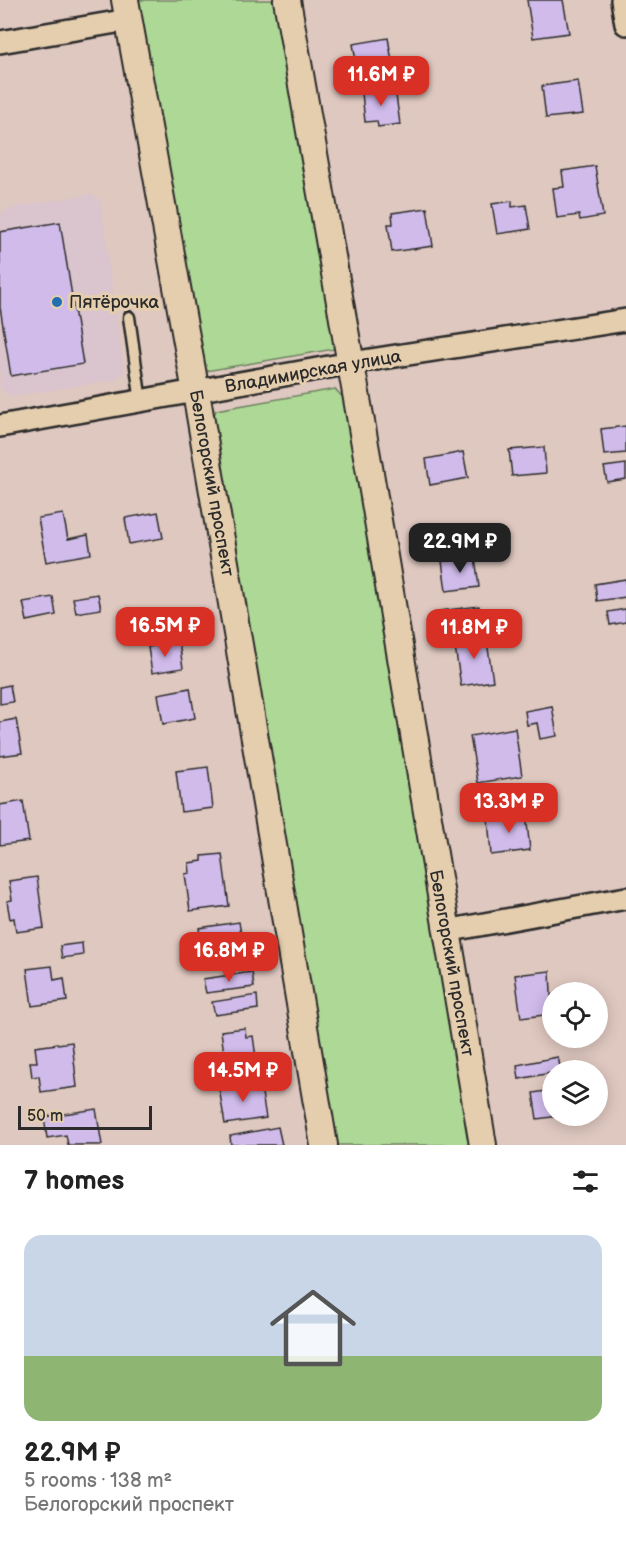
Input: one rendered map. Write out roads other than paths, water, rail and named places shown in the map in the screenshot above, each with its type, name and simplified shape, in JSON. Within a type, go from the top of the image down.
[{"type":"street","name":"Белогорский проспект","points":[[286,0],[351,363],[483,1145]]},
{"type":"street","points":[[622,0],[626,24]]},
{"type":"street","name":"Белогорский проспект","points":[[127,10],[196,392],[324,1145]]},
{"type":"street","points":[[0,42],[127,10]]},
{"type":"street","name":"Владимирская улица","points":[[0,426],[351,363],[626,320]]},
{"type":"street","points":[[446,931],[626,898]]},
{"type":"lane","points":[[129,316],[141,402]]},
{"type":"place","name":"Пятёрочка","points":[[57,302]]}]
